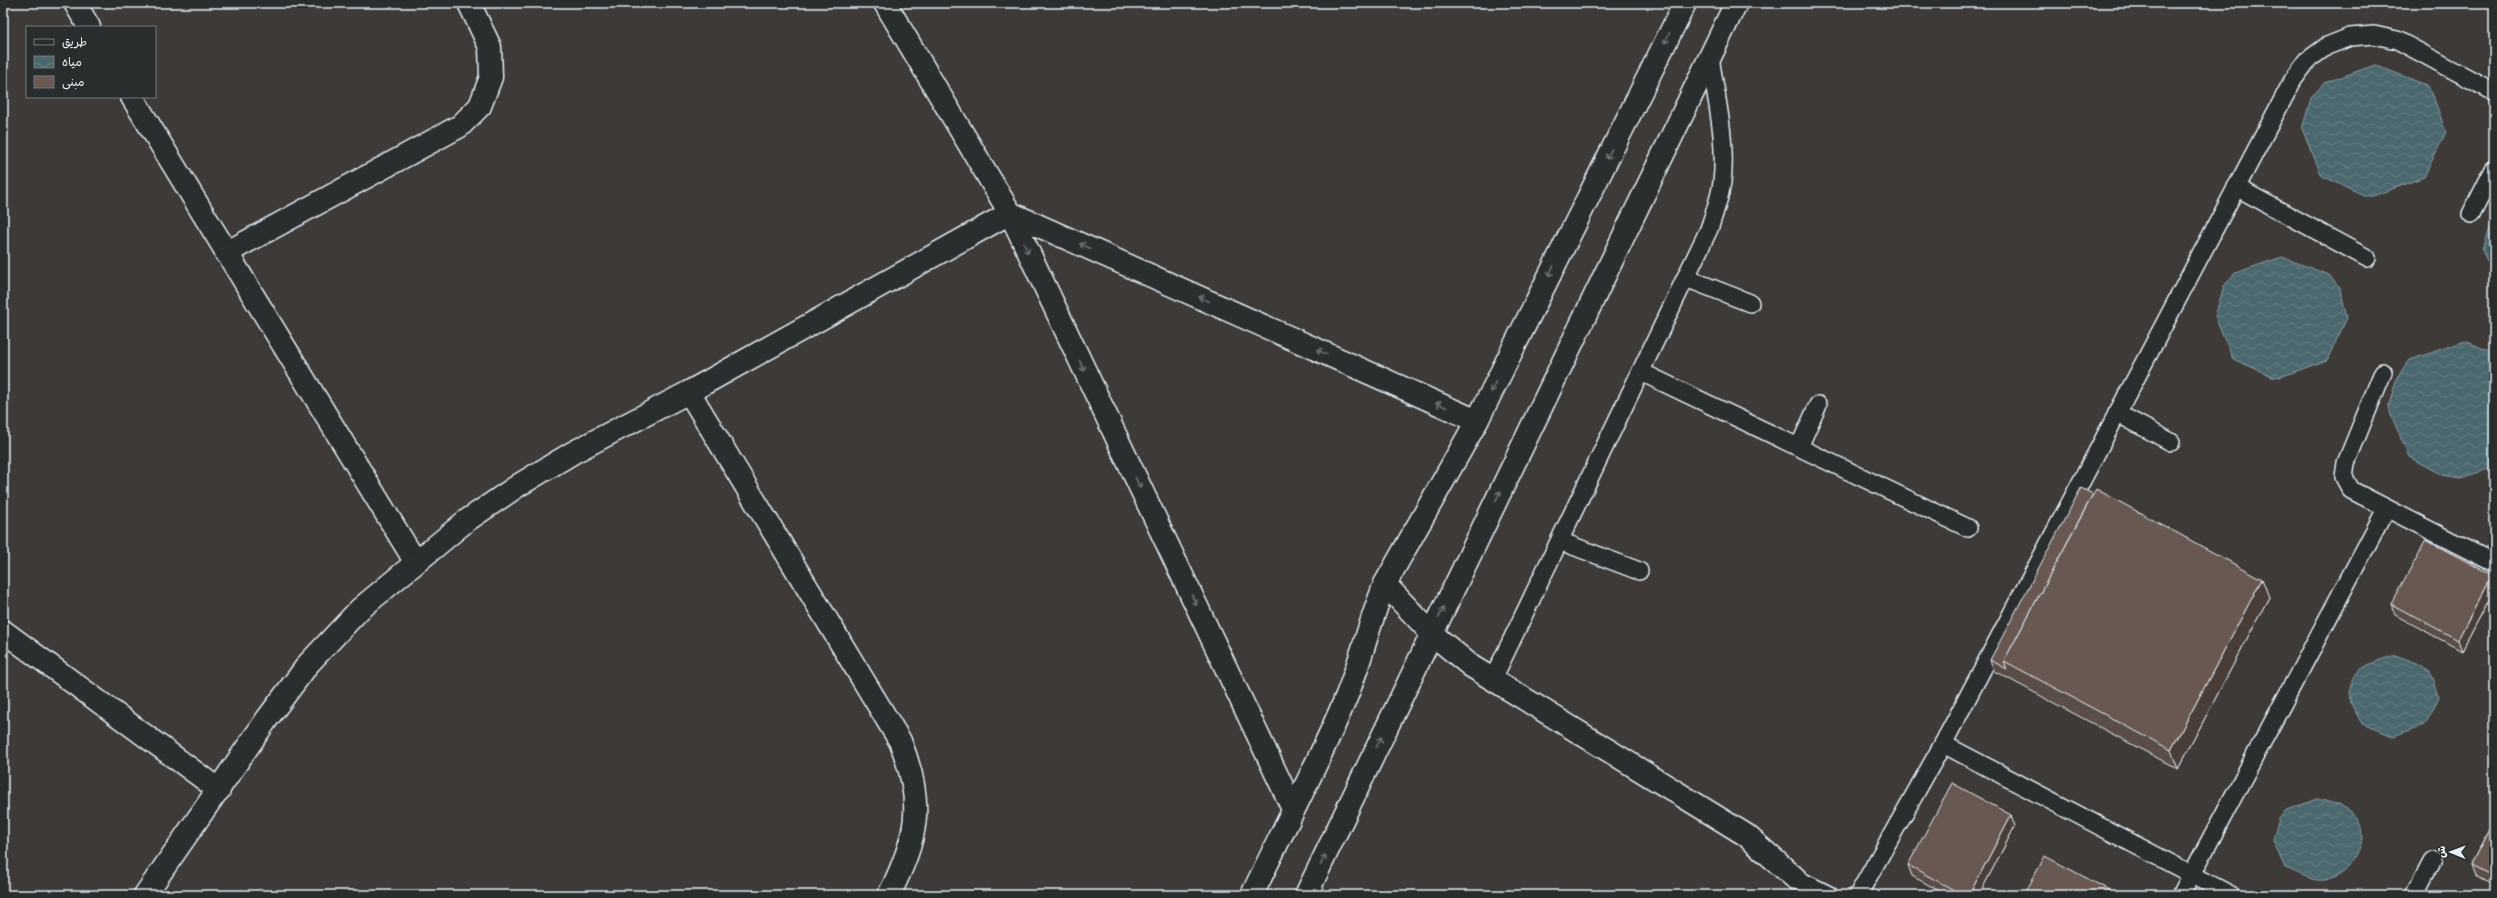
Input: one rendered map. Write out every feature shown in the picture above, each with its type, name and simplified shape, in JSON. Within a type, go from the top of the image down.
[{"type":"street","points":[[75,3],[88,26]]},
{"type":"street","points":[[226,253],[460,126],[480,106],[491,77],[490,47],[469,3]]},
{"type":"street","points":[[885,3],[1010,213],[1293,809]]},
{"type":"street","points":[[1252,895],[1344,701],[1374,609],[1385,584],[1477,421],[1685,3]]},
{"type":"street","points":[[1306,895],[1736,3]]},
{"type":"street","points":[[133,98],[226,253],[416,561]]},
{"type":"street","points":[[145,895],[267,719],[309,663],[360,609],[466,521],[519,484],[574,452],[689,392],[1010,213]]},
{"type":"street","points":[[1010,213],[1477,421]]},
{"type":"street","points":[[689,392],[900,741],[910,767],[916,795],[915,823],[910,851],[889,895]]},
{"type":"street","points":[[1385,584],[1431,633],[1492,681],[1746,835],[1795,878]]},
{"type":"street","points":[[3,631],[219,790]]},
{"type":"lane","points":[[1858,895],[1943,744],[2293,80],[2308,60],[2327,46],[2350,37],[2374,35],[2397,40],[2494,92]]},
{"type":"lane","points":[[1492,681],[1709,229],[1722,183],[1721,133],[1710,57]]},
{"type":"lane","points":[[2471,214],[2494,169]]},
{"type":"lane","points":[[2236,187],[2367,258]]},
{"type":"lane","points":[[1686,278],[1750,303]]},
{"type":"lane","points":[[1641,372],[1968,528]]},
{"type":"lane","points":[[2383,372],[2343,470],[2346,485],[2351,490],[2386,509],[2494,563]]},
{"type":"lane","points":[[1799,447],[1818,405]]},
{"type":"lane","points":[[2117,413],[2171,442]]},
{"type":"lane","points":[[2181,895],[2386,509]]},
{"type":"lane","points":[[1560,541],[1639,571]]},
{"type":"lane","points":[[1943,744],[2231,895]]},
{"type":"lane","points":[[2414,895],[2432,861]]},
{"type":"lane","points":[[1795,878],[1829,895]]},
{"type":"water","points":[[2375,65],[2426,85],[2432,93],[2446,132],[2424,177],[2373,196],[2366,196],[2322,176],[2302,129],[2311,98],[2324,83]]},
{"type":"water","points":[[2494,213],[2494,278],[2482,249]]},
{"type":"water","points":[[2282,257],[2329,275],[2340,289],[2347,318],[2327,360],[2280,377],[2272,376],[2233,359],[2215,316],[2224,286],[2235,273]]},
{"type":"water","points":[[2465,341],[2494,353],[2494,467],[2462,478],[2442,475],[2409,457],[2388,408],[2397,377],[2410,360]]},
{"type":"water","points":[[2395,655],[2425,667],[2433,677],[2439,697],[2425,725],[2393,736],[2362,724],[2352,706],[2349,695],[2350,686],[2357,672],[2379,660]]},
{"type":"water","points":[[2318,799],[2339,805],[2350,811],[2358,820],[2362,832],[2361,844],[2357,855],[2350,866],[2340,874],[2329,879],[2317,880],[2285,868],[2273,839],[2279,819],[2286,810]]},
{"type":"building","points":[[2081,488],[2093,494],[2004,661],[2007,669],[1990,660]]},
{"type":"building","points":[[2096,489],[2262,579],[2171,750],[2004,661]]},
{"type":"building","points":[[2426,540],[2492,575],[2458,640],[2391,604]]},
{"type":"building","points":[[1952,783],[2011,815],[1969,895],[1963,895],[1908,865]]},
{"type":"building","points":[[2494,820],[2494,876],[2471,864]]},
{"type":"building","points":[[2045,856],[2109,890],[2106,895],[2024,895]]}]
